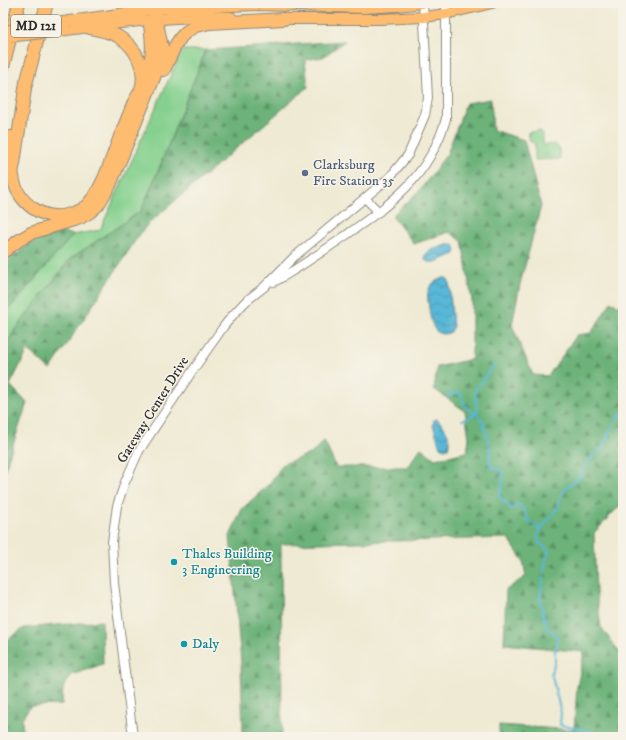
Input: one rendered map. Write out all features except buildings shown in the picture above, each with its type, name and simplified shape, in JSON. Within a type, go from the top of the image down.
[{"type":"highway","points":[[3,164],[47,3]]},
{"type":"highway","points":[[3,67],[18,6]]},
{"type":"highway","points":[[26,82],[12,174],[15,186],[21,198],[36,212],[48,215],[63,216],[78,212],[88,204],[100,185],[151,62],[153,47],[152,14]]},
{"type":"highway","points":[[3,252],[31,233],[80,218],[98,205],[110,185],[160,63],[162,47],[152,14]]},
{"type":"highway","points":[[126,146],[148,107],[174,46],[188,31],[196,26],[210,23],[284,19]]},
{"type":"highway","points":[[87,27],[120,37],[132,49],[138,57],[142,68],[141,88]]},
{"type":"main road","name":"MD 121","points":[[3,38],[68,26],[152,14],[258,5],[364,8],[423,3]]},
{"type":"main road","points":[[446,14],[492,3]]},
{"type":"main road","name":"MD 121","points":[[3,31],[68,26],[87,27],[152,14],[284,19],[379,19],[424,17],[446,14]]},
{"type":"street","name":"Gateway Center Drive","points":[[133,737],[114,583],[112,542],[117,506],[125,482],[139,451],[191,373],[233,315],[294,257],[390,177],[408,155],[425,115],[428,98],[423,3]]},
{"type":"street","name":"Gateway Center Drive","points":[[264,287],[302,266],[379,212],[402,193],[414,180],[434,151],[441,136],[446,119],[446,3]]},
{"type":"street","points":[[365,198],[379,212]]},
{"type":"green space","points":[[345,41],[323,57],[305,60],[308,87],[148,224],[137,238],[50,370],[28,350],[10,385],[27,403],[3,475],[3,349],[15,330],[70,259],[141,211],[206,50]]},
{"type":"green space","points":[[182,50],[206,50],[141,211],[70,259],[15,330],[3,349],[3,316],[73,235],[100,230]]},
{"type":"green space","points":[[491,99],[493,130],[524,140],[541,206],[520,284],[512,325],[533,375],[548,376],[577,335],[591,333],[611,302],[623,308],[623,502],[594,533],[596,592],[601,627],[618,651],[623,651],[623,737],[499,737],[499,725],[574,730],[577,687],[584,652],[504,644],[506,590],[526,576],[523,561],[508,538],[281,544],[282,737],[243,737],[241,662],[230,536],[242,509],[270,483],[283,464],[312,453],[324,440],[336,467],[407,467],[421,448],[435,459],[467,452],[469,438],[465,411],[434,389],[437,367],[472,359],[472,300],[462,241],[449,232],[414,244],[392,216],[420,190],[447,154],[466,103]]},
{"type":"green space","points":[[539,131],[543,134],[544,145],[555,144],[559,148],[560,159],[535,160],[535,144],[530,141],[528,132]]},
{"type":"green space","points":[[62,232],[73,235],[3,316],[3,264],[31,243]]},
{"type":"green space","points":[[102,621],[103,664],[72,675],[63,688],[62,705],[31,706],[22,718],[23,737],[3,737],[3,643],[24,628]]},
{"type":"water","points":[[450,244],[454,245],[456,250],[455,254],[435,262],[428,262],[425,260],[425,255],[431,250]]},
{"type":"water","points":[[443,278],[447,278],[449,281],[453,327],[451,332],[445,334],[440,333],[434,328],[428,297],[428,292],[431,285]]},
{"type":"water","points":[[437,419],[443,425],[448,436],[449,444],[448,448],[445,449],[440,447],[433,425],[434,420]]},
{"type":"waterway","points":[[494,365],[475,391],[477,413],[483,423],[490,447],[490,466],[502,471],[503,483],[499,496],[512,509],[518,504],[524,509],[528,521],[539,528],[538,541],[549,551],[546,559],[540,599],[546,627],[558,637],[555,652],[555,663],[551,672],[561,713],[560,725],[588,731],[604,737]]},
{"type":"waterway","points":[[447,396],[460,393],[467,408],[477,413]]},
{"type":"waterway","points":[[462,420],[477,413]]},
{"type":"waterway","points":[[540,530],[558,508],[561,496],[565,489],[580,476],[592,456],[602,449],[613,425],[620,414],[623,415]]},
{"type":"place","name":"Clarksburg Fire Station 35","points":[[305,173]]},
{"type":"place","name":"Thales Building 3 Engineering","points":[[174,562]]},
{"type":"place","name":"Daly","points":[[184,644]]}]
